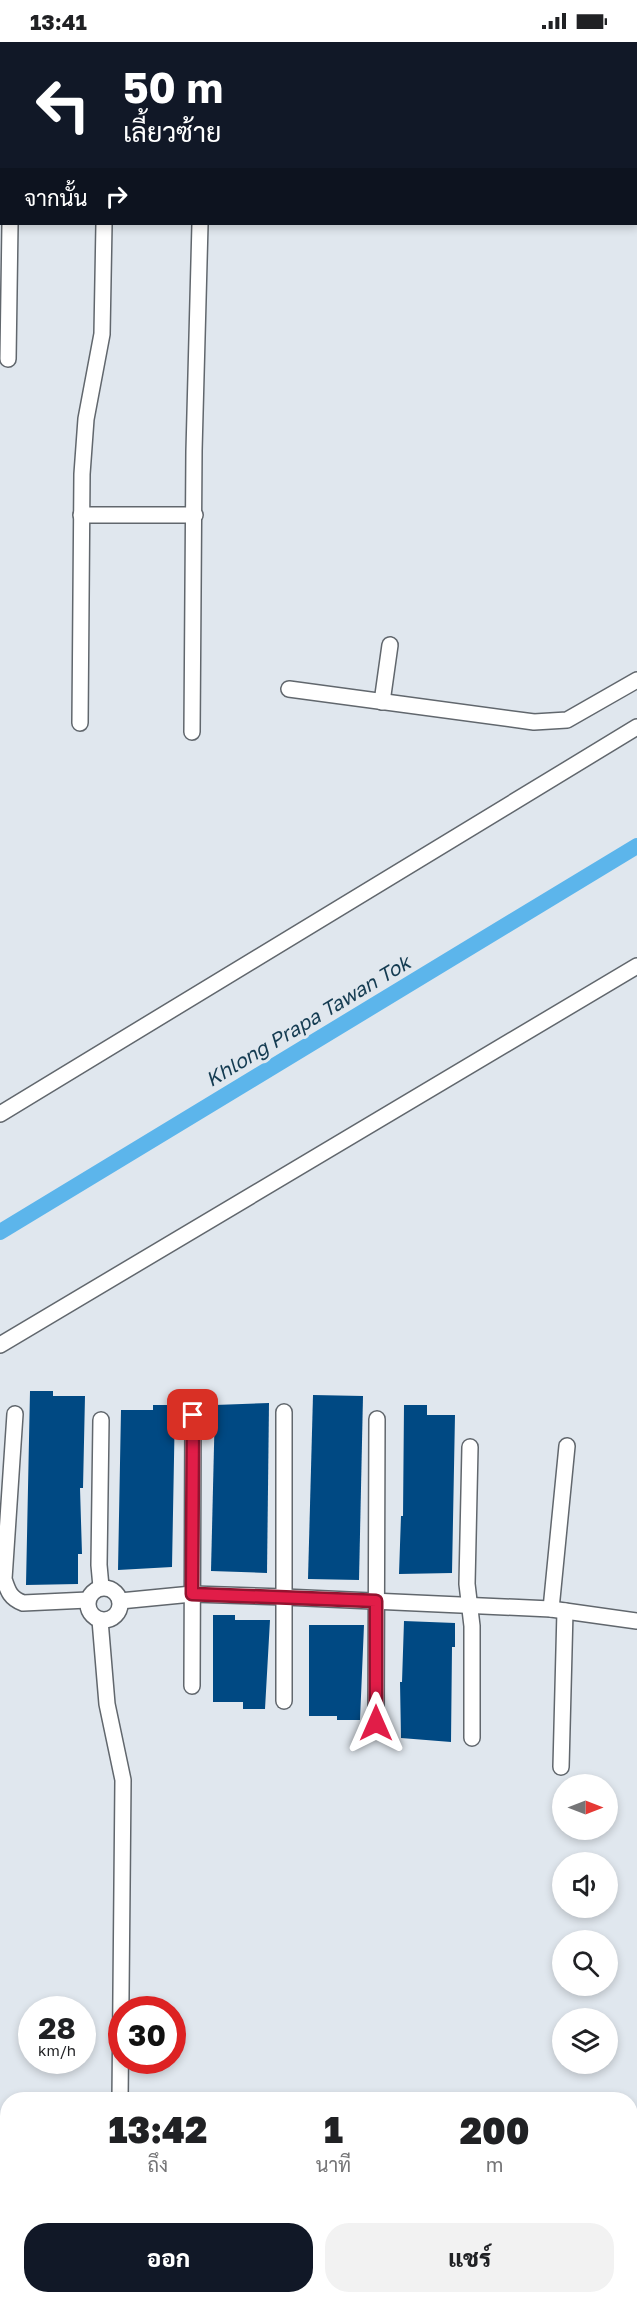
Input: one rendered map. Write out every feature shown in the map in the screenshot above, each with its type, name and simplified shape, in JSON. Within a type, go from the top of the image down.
[{"type":"street","points":[[8,359],[10,225]]},
{"type":"street","points":[[80,723],[81,515],[85,430],[102,334],[104,225]]},
{"type":"street","points":[[192,732],[200,225]]},
{"type":"street","points":[[81,515],[195,515]]},
{"type":"street","points":[[382,702],[390,645]]},
{"type":"street","points":[[289,688],[534,722],[556,722],[578,715],[637,680]]},
{"type":"street","points":[[0,1114],[637,727]]},
{"type":"street","points":[[0,1345],[637,966]]},
{"type":"street","points":[[284,1412],[284,1701]]},
{"type":"street","points":[[15,1414],[4,1579],[8,1592],[13,1599],[23,1603],[88,1600]]},
{"type":"street","points":[[192,1686],[193,1415]]},
{"type":"street","points":[[376,1723],[377,1419]]},
{"type":"street","points":[[101,1420],[99,1565],[101,1587]]},
{"type":"street","points":[[561,1767],[558,1610],[567,1446]]},
{"type":"street","points":[[470,1447],[467,1584],[470,1604],[472,1738]]},
{"type":"street","points":[[101,1587],[114,1590],[120,1601],[117,1613],[106,1620],[100,1620],[90,1612],[88,1600],[95,1589],[101,1587]]},
{"type":"street","points":[[120,1601],[192,1594],[470,1604],[558,1610],[637,1621]]},
{"type":"street","points":[[100,1620],[108,1704],[123,1780],[120,2092]]},
{"type":"building","points":[[30,1391],[53,1391],[53,1396],[85,1396],[83,1488],[80,1488],[82,1554],[78,1554],[78,1584],[26,1585]]},
{"type":"building","points":[[313,1395],[363,1396],[359,1580],[308,1579]]},
{"type":"building","points":[[269,1403],[267,1573],[211,1571],[215,1405]]},
{"type":"building","points":[[153,1405],[175,1405],[172,1567],[118,1570],[121,1410],[153,1410]]},
{"type":"building","points":[[404,1405],[427,1405],[427,1415],[455,1415],[452,1573],[399,1574],[401,1516],[403,1516]]},
{"type":"building","points":[[213,1615],[235,1615],[235,1620],[270,1620],[265,1709],[243,1709],[243,1702],[213,1702]]},
{"type":"building","points":[[404,1621],[455,1623],[455,1647],[452,1647],[451,1742],[401,1738],[400,1682],[402,1682]]},
{"type":"building","points":[[309,1625],[364,1625],[360,1720],[337,1720],[337,1716],[309,1716]]},
{"type":"waterway","name":"Khlong Prapa Tawan Tok","points":[[0,1232],[637,846]]},
{"type":"route","points":[[193,1415],[192,1594],[376,1601],[376,1723]]}]
